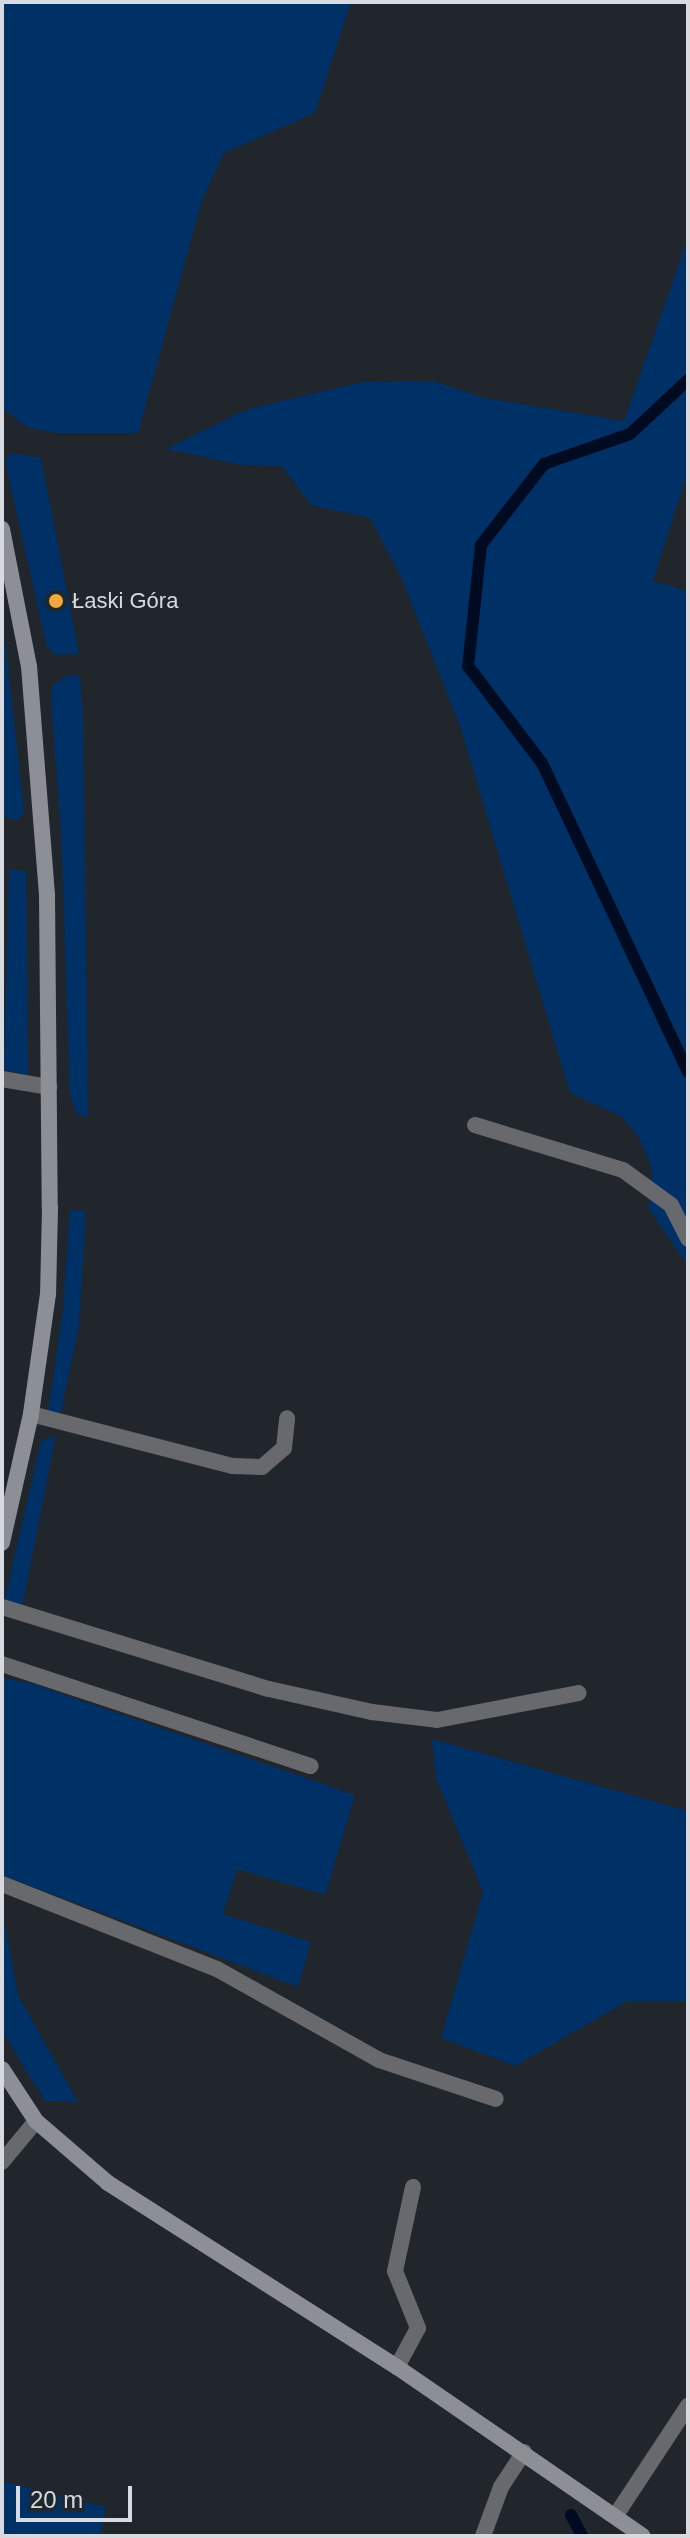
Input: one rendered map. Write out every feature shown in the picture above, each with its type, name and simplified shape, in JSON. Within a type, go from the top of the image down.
[{"type":"street","points":[[2,529],[29,666],[47,895],[49,1087],[48,1294],[31,1414],[2,1543]]},
{"type":"street","points":[[2,1079],[49,1087]]},
{"type":"street","points":[[475,1125],[623,1170],[671,1205],[688,1239]]},
{"type":"street","points":[[31,1414],[232,1466],[262,1467],[284,1448],[287,1418]]},
{"type":"street","points":[[2,1607],[269,1689],[372,1712],[437,1720],[578,1693]]},
{"type":"street","points":[[2,1664],[311,1766]]},
{"type":"street","points":[[2,1884],[217,1969],[379,2060],[496,2099]]},
{"type":"street","points":[[2,2069],[36,2121],[120,2191],[397,2367],[643,2536]]},
{"type":"street","points":[[2,2162],[36,2121]]},
{"type":"street","points":[[397,2367],[418,2328],[395,2271],[413,2187]]},
{"type":"street","points":[[616,2515],[688,2406]]},
{"type":"street","points":[[483,2536],[501,2487],[524,2452]]},
{"type":"shaded area","points":[[2,2],[351,2],[315,113],[224,153],[202,200],[138,433],[55,433],[27,427],[2,408]]},
{"type":"shaded area","points":[[688,238],[688,471],[653,581],[688,591],[688,1266],[649,1209],[652,1168],[639,1138],[622,1117],[570,1093],[460,726],[402,579],[370,518],[311,505],[282,466],[241,465],[166,449],[245,410],[362,382],[433,381],[485,398],[624,421]]},
{"type":"shaded area","points":[[11,453],[41,458],[79,654],[56,655],[47,647],[7,471],[6,459]]},
{"type":"shaded area","points":[[2,613],[24,813],[18,820],[2,817]]},
{"type":"shaded area","points":[[69,675],[80,676],[83,717],[88,1117],[77,1115],[70,1096],[61,832],[51,701],[52,685]]},
{"type":"shaded area","points":[[9,869],[26,871],[28,1075],[4,1070]]},
{"type":"shaded area","points":[[70,1210],[86,1211],[79,1325],[60,1416],[48,1412],[63,1309]]},
{"type":"shaded area","points":[[56,1435],[22,1607],[4,1602],[41,1442]]},
{"type":"shaded area","points":[[2,1678],[30,1683],[355,1795],[325,1895],[237,1869],[223,1914],[311,1942],[298,1987],[2,1875]]},
{"type":"shaded area","points":[[432,1739],[688,1811],[688,2002],[626,2002],[515,2066],[441,2038],[483,1892],[436,1778]]},
{"type":"shaded area","points":[[2,1909],[18,1995],[78,2102],[45,2101],[2,2031]]},
{"type":"shaded area","points":[[2,2481],[106,2507],[100,2536],[2,2536]]},
{"type":"waterway","points":[[688,380],[630,434],[544,464],[481,545],[468,666],[542,763],[688,1072]]},
{"type":"waterway","points":[[571,2515],[582,2536]]},
{"type":"place","name":"Łaski Góra","points":[[56,601]]}]
